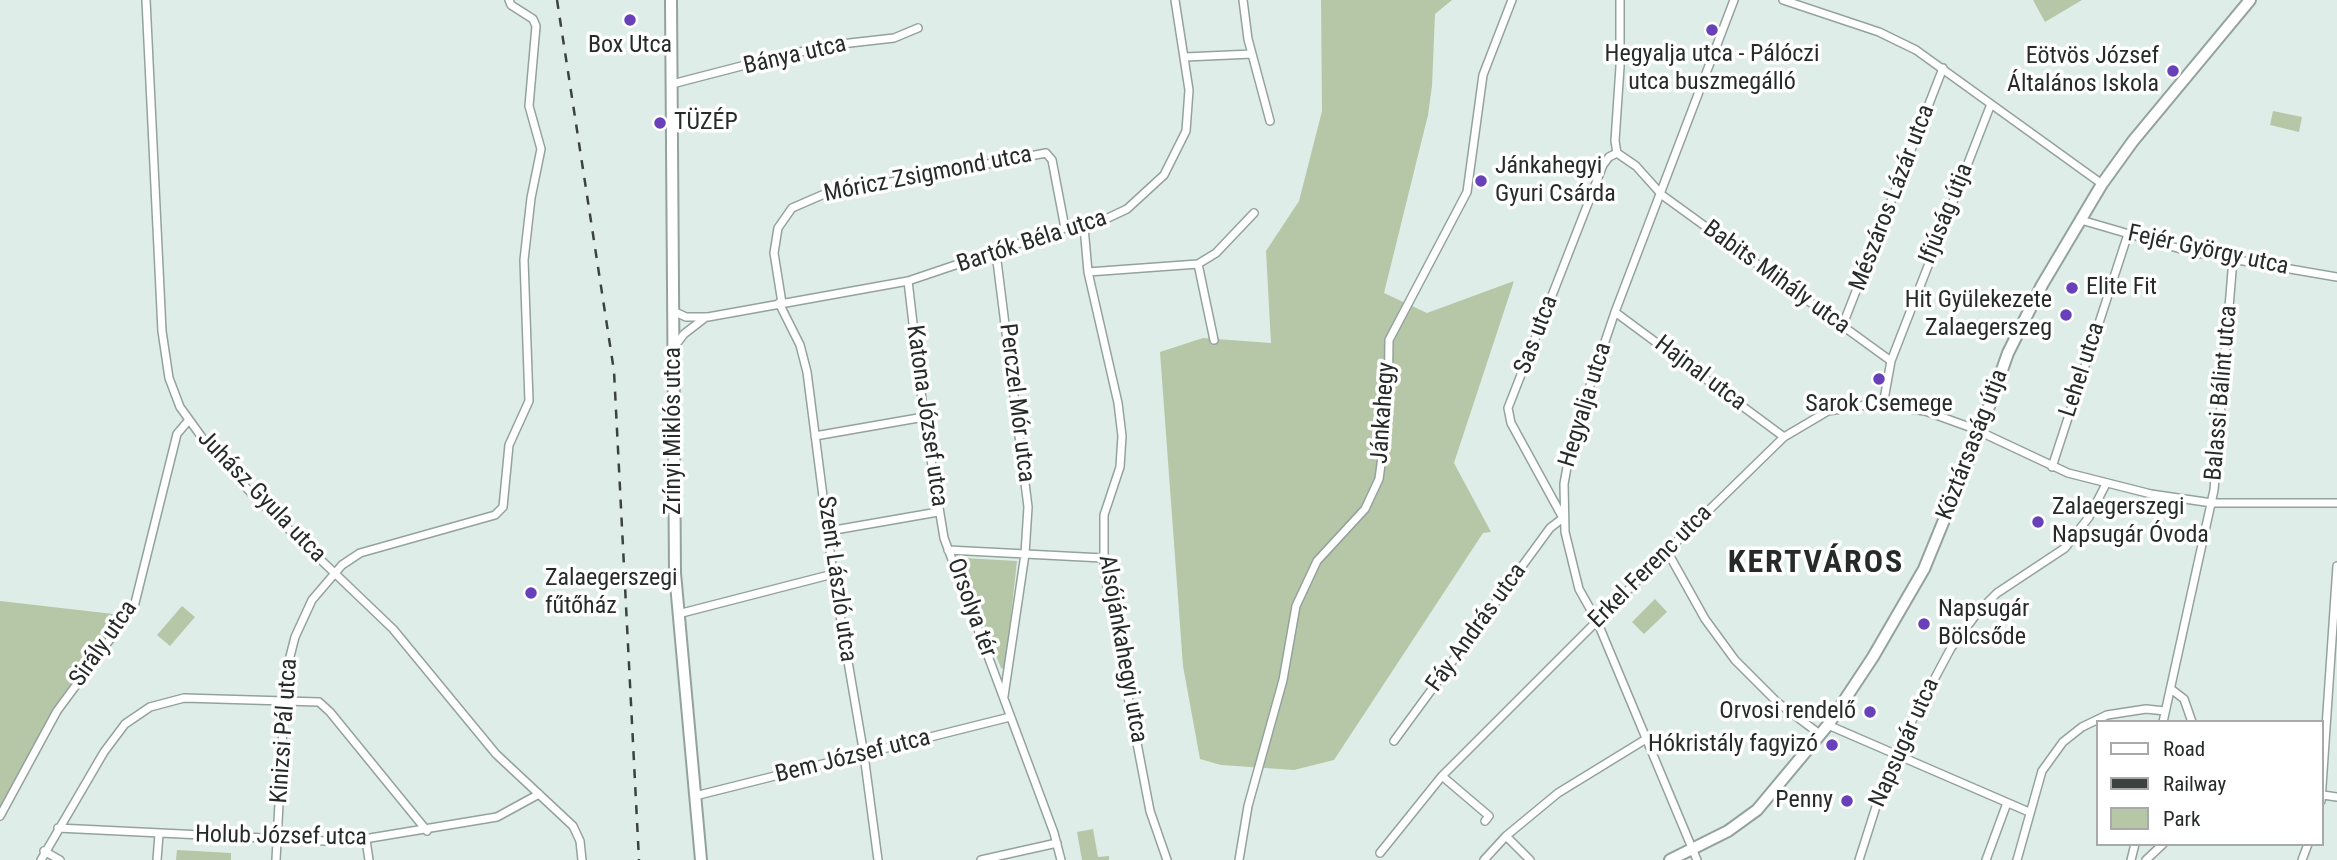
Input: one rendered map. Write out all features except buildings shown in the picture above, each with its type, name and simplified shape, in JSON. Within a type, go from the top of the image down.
[{"type":"street","name":"Juhász Gyula utca","points":[[146,0],[162,331],[173,391],[188,421],[252,494],[407,643],[490,746],[576,830],[582,860]]},
{"type":"street","name":"Kinizsi Pál utca","points":[[276,860],[284,699],[289,657],[312,600],[342,565],[360,554],[495,515],[503,507],[509,446],[529,401],[524,274],[531,198],[541,149],[529,106],[536,26],[533,19],[511,5],[509,0]]},
{"type":"street","name":"Zrínyi Miklós utca","points":[[671,0],[678,614],[701,860]]},
{"type":"street","name":"Bartók Béla utca","points":[[708,317],[908,281],[1065,228],[1084,227],[1118,214],[1136,203],[1176,157],[1184,139],[1189,112],[1185,57],[1175,0]]},
{"type":"street","points":[[1243,0],[1252,54],[1270,121]]},
{"type":"street","name":"Jánkahegy","points":[[1239,860],[1248,806],[1283,680],[1296,606],[1317,561],[1365,509],[1379,479],[1388,412],[1389,340],[1467,192],[1483,75],[1512,0]]},
{"type":"street","points":[[1620,0],[1617,153],[1636,166],[1662,195]]},
{"type":"street","name":"Hegyalja utca","points":[[1697,860],[1597,621],[1579,589],[1563,518],[1564,485],[1570,446],[1615,312],[1662,195],[1734,0]]},
{"type":"street","points":[[1783,0],[1879,32],[1916,50],[2102,184]]},
{"type":"street","name":"Köztársaság útja","points":[[1670,860],[1728,831],[1756,810],[1821,735],[1867,668],[1924,569],[2017,332],[2081,220],[2102,184],[2159,108],[2250,0]]},
{"type":"street","name":"Bánya utca","points":[[672,84],[784,55],[841,44],[894,38],[918,28]]},
{"type":"street","points":[[1185,57],[1252,54]]},
{"type":"street","name":"Mészáros Lázár utca","points":[[1842,327],[1943,68]]},
{"type":"street","name":"Ifjúság útja","points":[[1883,405],[1891,361],[1991,104]]},
{"type":"street","name":"Móricz Zsigmond utca","points":[[780,303],[774,253],[779,228],[792,208],[822,195],[1046,153],[1052,160],[1065,228]]},
{"type":"street","name":"Sas utca","points":[[1563,518],[1511,423],[1508,408],[1603,165],[1609,157],[1617,153]]},
{"type":"street","name":"Babits Mihály utca","points":[[1662,195],[1891,361]]},
{"type":"street","points":[[1088,272],[1198,264],[1216,253],[1254,213]]},
{"type":"street","name":"Fejér György utca","points":[[2081,220],[2233,259],[2337,277]]},
{"type":"street","name":"Alsójánkahegyi utca","points":[[1084,227],[1088,272],[1118,403],[1122,436],[1119,467],[1104,515],[1103,558],[1150,811],[1167,860]]},
{"type":"street","name":"Lehel utca","points":[[2052,467],[2128,234]]},
{"type":"street","name":"Perczel Mór utca","points":[[996,253],[1027,494],[1025,554]]},
{"type":"street","name":"Balassi Bálint utca","points":[[2163,720],[2212,503],[2233,259]]},
{"type":"street","points":[[1198,264],[1214,340]]},
{"type":"street","name":"Katona József utca","points":[[908,281],[938,512],[948,550]]},
{"type":"street","name":"Szent László utca","points":[[780,303],[802,352],[833,574],[864,755],[878,860]]},
{"type":"street","points":[[673,311],[686,317],[708,317]]},
{"type":"street","name":"Hajnal utca","points":[[1615,312],[1784,437]]},
{"type":"street","points":[[673,347],[684,334],[708,317]]},
{"type":"street","name":"Erkel Ferenc utca","points":[[1380,853],[1442,776],[1667,551],[1784,437],[1828,411],[1856,405],[1883,405],[1929,412],[1980,432],[2052,467],[2106,484],[2212,503],[2337,503]]},
{"type":"street","points":[[815,436],[924,417]]},
{"type":"street","name":"Sirály utca","points":[[0,816],[57,711],[134,607],[177,434],[188,421]]},
{"type":"street","name":"Napsugár utca","points":[[1860,860],[1895,755],[1931,682],[1978,612],[2006,587],[2065,548],[2089,517],[2106,484]]},
{"type":"street","points":[[829,531],[938,512]]},
{"type":"street","name":"Fáy András utca","points":[[1394,741],[1550,528],[1563,518]]},
{"type":"street","name":"Orsolya tér","points":[[1061,860],[1004,697],[948,550],[1103,558]]},
{"type":"street","points":[[1667,551],[1705,619],[1735,660],[1777,702],[1821,735]]},
{"type":"street","name":"Orsolya tér","points":[[1004,697],[1025,554]]},
{"type":"street","points":[[2323,783],[2337,566]]},
{"type":"street","points":[[678,614],[833,574]]},
{"type":"street","points":[[2171,689],[2184,699],[2191,720]]},
{"type":"street","points":[[41,860],[114,736],[140,712],[184,698],[315,701],[330,712],[427,831]]},
{"type":"street","points":[[2017,860],[2029,812],[2048,760],[2072,734],[2095,720],[2120,712],[2146,709],[2165,711]]},
{"type":"street","name":"Bem József utca","points":[[695,796],[1010,717]]},
{"type":"street","points":[[1828,725],[2029,812]]},
{"type":"street","points":[[1484,860],[1506,836],[1580,777],[1646,739]]},
{"type":"street","points":[[1442,776],[1489,816],[1485,821]]},
{"type":"street","name":"Holub József utca","points":[[58,828],[339,842],[427,831],[497,817],[539,794]]},
{"type":"street","points":[[1986,860],[2007,803]]},
{"type":"street","points":[[157,860],[159,834]]},
{"type":"street","points":[[1506,836],[1530,860]]},
{"type":"street","points":[[366,840],[369,860]]},
{"type":"street","points":[[981,860],[1057,843]]},
{"type":"street","points":[[2146,860],[2161,846]]},
{"type":"street","points":[[44,851],[60,860]]},
{"type":"green space","points":[[1321,0],[1452,0],[1435,14],[1428,115],[1384,293],[1427,313],[1514,281],[1454,463],[1491,532],[1483,533],[1334,760],[1294,770],[1221,765],[1200,759],[1183,666],[1160,352],[1203,338],[1271,343],[1266,251],[1299,201],[1322,111]]},
{"type":"green space","points":[[2033,0],[2082,0],[2045,22]]},
{"type":"green space","points":[[2273,111],[2302,117],[2299,132],[2270,125]]},
{"type":"green space","points":[[964,558],[1017,561],[1005,670],[1001,668],[960,564]]},
{"type":"green space","points":[[1655,599],[1667,612],[1644,634],[1632,622]]},
{"type":"green space","points":[[0,601],[131,616],[60,711],[0,822]]},
{"type":"green space","points":[[182,606],[195,617],[170,646],[157,635]]},
{"type":"green space","points":[[1093,829],[1098,857],[1109,856],[1109,860],[1082,860],[1077,832]]},
{"type":"green space","points":[[177,850],[231,853],[231,860],[176,860]]},
{"type":"railway","points":[[557,0],[614,371],[639,860]]},
{"type":"place","name":"Box Utca","points":[[630,20]]},
{"type":"place","name":"Hegyalja utca - Pálóczi utca buszmegálló","points":[[1712,30]]},
{"type":"place","name":"Eötvös József Általános Iskola","points":[[2173,71]]},
{"type":"place","name":"TÜZÉP","points":[[660,123]]},
{"type":"place","name":"Jánkahegyi Gyuri Csárda","points":[[1481,181]]},
{"type":"place","name":"Elite Fit","points":[[2072,288]]},
{"type":"place","name":"Hit Gyülekezete Zalaegerszeg","points":[[2066,315]]},
{"type":"place","name":"Sarok Csemege","points":[[1879,379]]},
{"type":"place","name":"Zalaegerszegi Napsugár Óvoda","points":[[2038,522]]},
{"type":"place","name":"Zalaegerszegi fűtőház","points":[[531,593]]},
{"type":"place","name":"Napsugár Bölcsőde","points":[[1924,624]]},
{"type":"place","name":"Orvosi rendelő","points":[[1870,712]]},
{"type":"place","name":"Hókristály fagyizó","points":[[1832,745]]},
{"type":"place","name":"Penny","points":[[1847,801]]},
{"type":"district","name":"KERTVÁROS","points":[[1816,564]]}]
